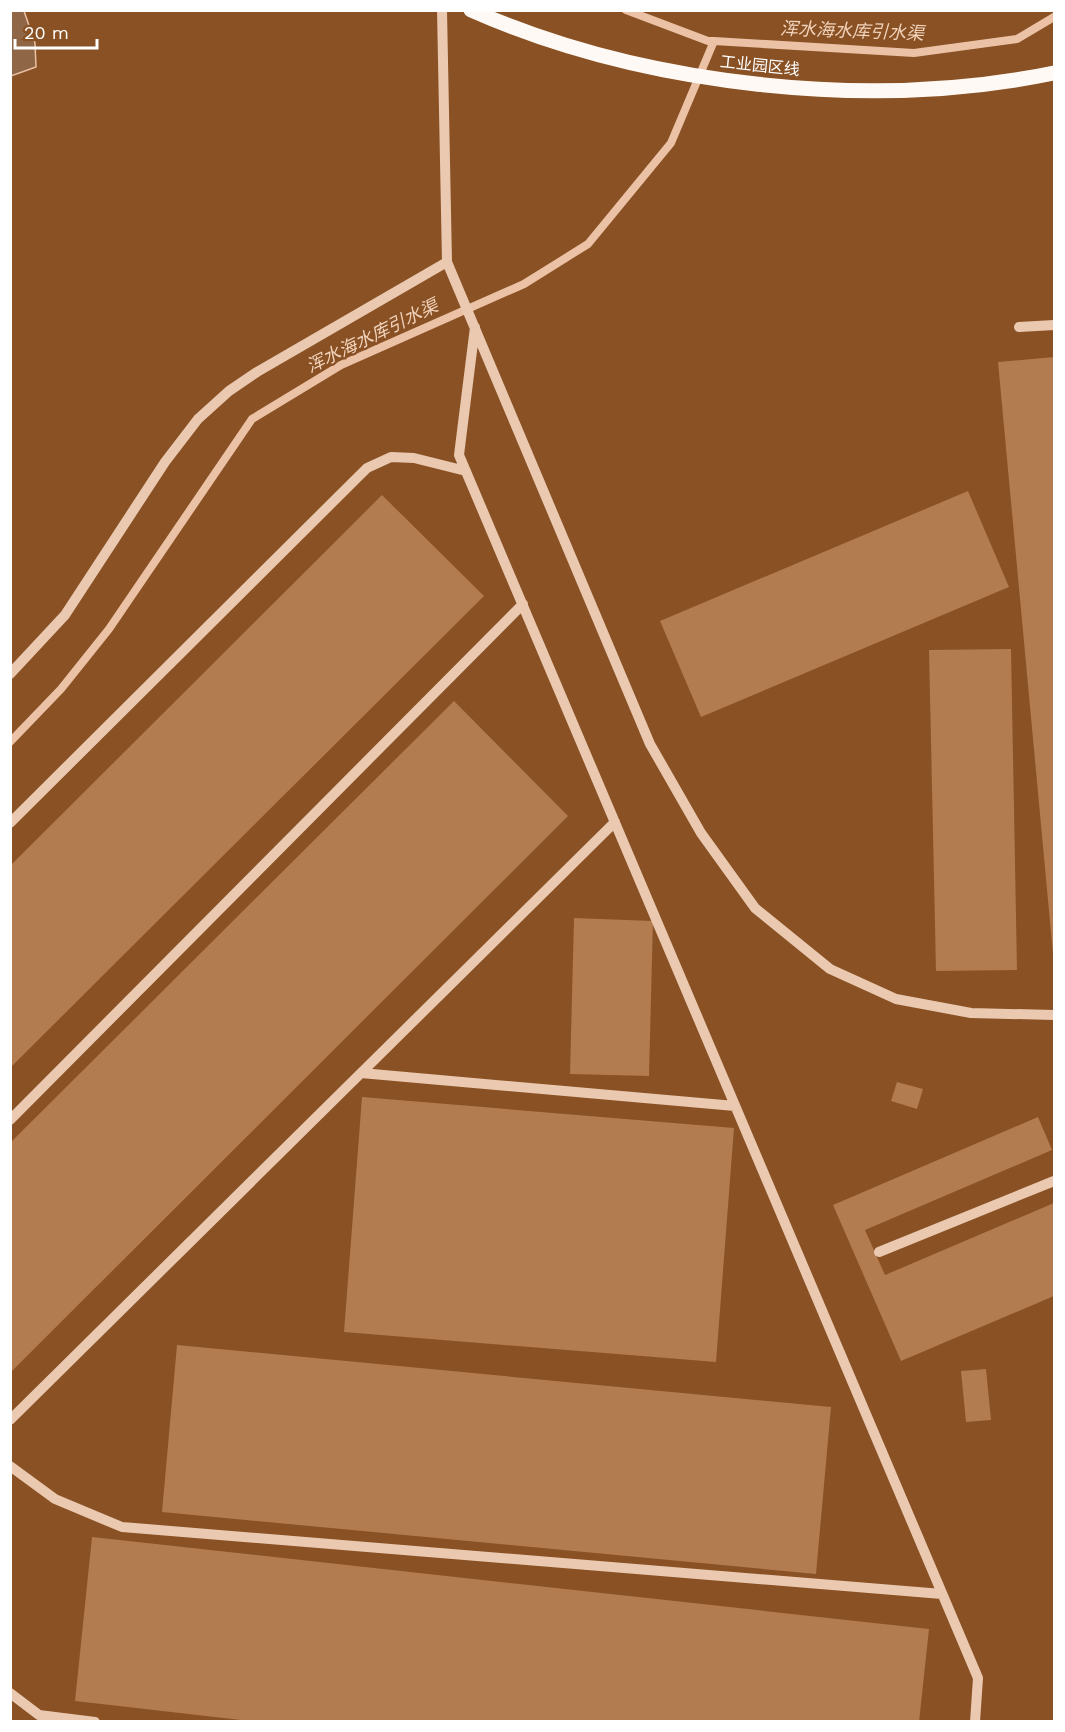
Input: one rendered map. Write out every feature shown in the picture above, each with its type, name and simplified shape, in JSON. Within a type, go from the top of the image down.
[{"type":"main road","name":"工业园区线","points":[[471,10],[548,40],[604,56],[679,74],[790,87],[863,91],[951,87],[1054,73]]},
{"type":"street","points":[[442,10],[447,262],[650,744],[701,833],[755,908],[830,969],[896,999],[971,1012],[1054,1015]]},
{"type":"street","points":[[10,674],[65,615],[165,462],[198,419],[229,390],[257,372],[447,262]]},
{"type":"street","points":[[1019,327],[1054,324]]},
{"type":"street","points":[[476,327],[459,455],[978,1678],[975,1722]]},
{"type":"street","points":[[10,823],[367,468],[391,457],[414,458],[466,471]]},
{"type":"street","points":[[10,1120],[523,604]]},
{"type":"street","points":[[10,1420],[615,822]]},
{"type":"street","points":[[361,1073],[735,1106]]},
{"type":"street","points":[[879,1252],[1054,1181]]},
{"type":"street","points":[[10,1466],[55,1499],[122,1527],[942,1594]]},
{"type":"street","points":[[10,1693],[39,1715],[95,1722]]},
{"type":"shaded area","points":[[10,11],[24,11],[35,43],[36,67],[11,76]]},
{"type":"building","points":[[1054,357],[1054,954],[1053,954],[998,362]]},
{"type":"building","points":[[968,491],[1009,587],[701,717],[660,621]]},
{"type":"building","points":[[382,495],[484,596],[10,1068],[10,866]]},
{"type":"building","points":[[1011,649],[1017,970],[936,971],[929,650]]},
{"type":"building","points":[[454,701],[568,816],[10,1373],[10,1143]]},
{"type":"building","points":[[574,918],[653,921],[649,1076],[570,1074]]},
{"type":"building","points":[[897,1082],[923,1089],[917,1109],[891,1101]]},
{"type":"building","points":[[362,1097],[734,1128],[716,1362],[344,1332]]},
{"type":"building","points":[[1038,1117],[1052,1150],[865,1230],[885,1275],[1054,1203],[1054,1296],[901,1361],[833,1205]]},
{"type":"building","points":[[177,1345],[831,1407],[816,1574],[162,1512]]},
{"type":"building","points":[[986,1369],[991,1420],[966,1422],[961,1371]]},
{"type":"building","points":[[92,1537],[929,1629],[919,1722],[258,1722],[75,1701]]},
{"type":"waterway","name":"浑水海水库引水渠","points":[[626,10],[708,41],[714,41]]},
{"type":"waterway","name":"浑水海水库引水渠","points":[[10,742],[61,689],[109,629],[252,419],[341,365],[524,284],[588,244],[671,143],[714,41],[914,53],[1017,39],[1054,17]]}]
